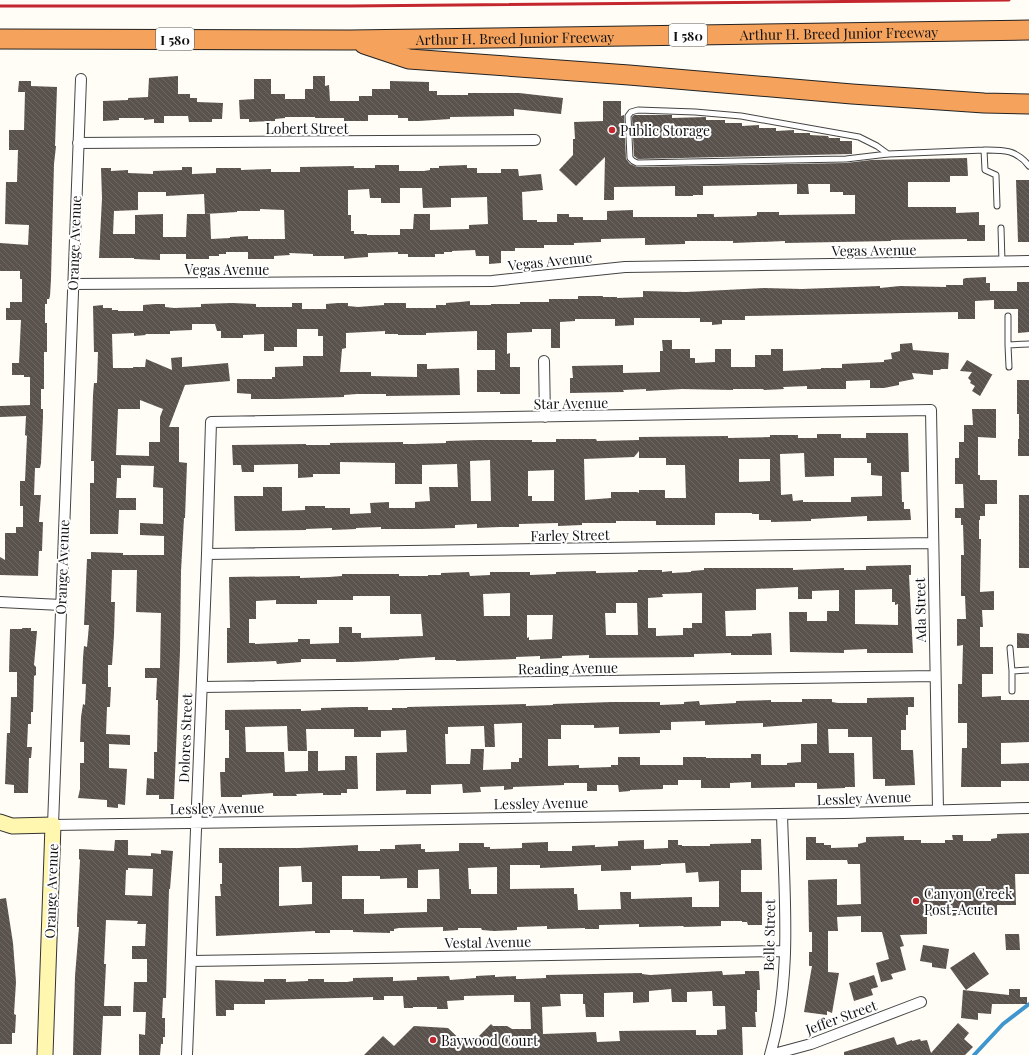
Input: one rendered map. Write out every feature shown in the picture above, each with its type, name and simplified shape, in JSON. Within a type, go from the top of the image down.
[{"type":"highway","name":"Arthur H. Breed Junior Freeway","points":[[0,39],[350,40],[1028,30]]},
{"type":"highway","points":[[350,40],[409,59],[852,94],[984,103],[1029,104]]},
{"type":"street","name":"Orange Avenue","points":[[45,1055],[80,79]]},
{"type":"street","name":"Lobert Street","points":[[78,143],[535,140]]},
{"type":"street","name":"Vegas Avenue","points":[[73,284],[492,281],[625,267],[1029,261]]},
{"type":"street","points":[[544,361],[545,417]]},
{"type":"street","name":"Star Avenue","points":[[211,422],[931,410]]},
{"type":"street","name":"Ada Street","points":[[931,410],[938,810]]},
{"type":"street","name":"Dolores Street","points":[[187,1055],[211,422]]},
{"type":"street","name":"Farley Street","points":[[207,554],[933,543]]},
{"type":"street","points":[[0,602],[61,605]]},
{"type":"street","name":"Reading Avenue","points":[[202,687],[935,676]]},
{"type":"street","name":"Lessley Avenue","points":[[53,825],[782,814],[1029,808]]},
{"type":"street","name":"Belle Street","points":[[770,1055],[779,1021],[785,951],[782,814]]},
{"type":"street","points":[[0,822],[12,826],[53,825]]},
{"type":"street","name":"Vestal Avenue","points":[[191,962],[785,951]]},
{"type":"street","name":"Jeffer Street","points":[[770,1055],[811,1044],[921,1002]]},
{"type":"lane","points":[[888,154],[877,146],[859,137],[741,116],[694,112],[638,110],[631,112],[628,116],[630,158],[637,163],[846,160],[888,154],[1006,150],[1018,156],[1029,166]]},
{"type":"lane","points":[[984,150],[985,170],[996,175],[997,206]]},
{"type":"lane","points":[[1001,228],[1002,262]]},
{"type":"lane","points":[[1008,316],[1009,367]]},
{"type":"lane","points":[[1008,345],[1029,344]]},
{"type":"lane","points":[[1010,648],[1012,691]]},
{"type":"lane","points":[[1012,671],[1029,670]]},
{"type":"building","points":[[178,76],[178,94],[190,94],[190,98],[197,98],[197,102],[223,103],[222,119],[212,119],[212,122],[189,122],[188,116],[164,116],[164,123],[154,123],[154,119],[144,120],[144,118],[119,118],[119,120],[103,121],[103,101],[128,100],[128,98],[148,97],[149,78]]},
{"type":"building","points":[[313,76],[325,76],[325,86],[329,85],[330,101],[359,101],[359,96],[372,96],[372,89],[390,89],[390,81],[429,82],[429,91],[437,91],[437,95],[468,95],[468,93],[519,93],[563,98],[561,114],[514,109],[514,116],[450,117],[450,119],[419,121],[408,121],[408,118],[398,118],[398,115],[368,115],[368,121],[344,121],[344,118],[315,117],[285,117],[275,119],[275,121],[249,122],[249,119],[240,119],[239,100],[254,99],[254,79],[271,79],[271,94],[285,94],[285,99],[305,99],[305,89],[313,89]]},
{"type":"building","points":[[19,81],[31,81],[31,86],[57,87],[51,279],[50,296],[49,299],[47,299],[47,304],[45,304],[45,323],[47,323],[47,352],[44,352],[44,389],[41,389],[41,409],[43,409],[43,417],[41,463],[40,468],[35,468],[34,495],[41,495],[39,522],[43,522],[42,551],[39,551],[38,576],[0,575],[0,557],[5,560],[5,533],[16,533],[16,527],[23,527],[23,506],[20,506],[20,481],[25,481],[27,436],[25,435],[26,416],[0,417],[0,406],[30,405],[30,377],[24,377],[24,375],[12,375],[12,363],[19,363],[21,320],[6,320],[6,308],[10,308],[10,302],[22,302],[22,279],[20,279],[20,271],[0,271],[0,243],[28,245],[29,225],[5,224],[6,182],[17,182],[18,150],[9,150],[9,130],[24,130],[25,92],[18,92]]},
{"type":"building","points":[[603,101],[621,101],[621,116],[624,115],[626,159],[630,164],[637,167],[846,163],[871,160],[967,158],[968,176],[950,176],[950,182],[908,182],[908,207],[956,207],[956,213],[979,212],[979,225],[985,225],[985,241],[967,241],[967,239],[733,243],[733,241],[685,241],[685,244],[645,245],[645,238],[601,239],[601,242],[574,243],[574,245],[544,245],[544,248],[515,248],[515,251],[501,251],[501,263],[489,264],[489,256],[476,256],[475,250],[444,252],[444,254],[435,254],[435,257],[408,257],[408,254],[398,254],[398,252],[368,253],[368,257],[344,259],[344,256],[313,256],[313,254],[289,253],[290,255],[274,256],[274,259],[248,259],[248,252],[226,252],[226,254],[219,254],[219,256],[209,256],[209,259],[186,259],[186,254],[160,254],[160,260],[99,258],[102,198],[101,168],[111,168],[111,171],[128,170],[128,173],[153,174],[153,171],[182,170],[182,167],[192,167],[192,174],[216,173],[216,168],[241,168],[241,170],[271,169],[271,172],[300,172],[300,167],[354,166],[354,168],[375,168],[375,165],[399,165],[399,171],[424,171],[430,170],[430,168],[439,168],[439,166],[467,165],[467,168],[477,168],[477,173],[501,173],[501,169],[518,169],[519,176],[541,174],[543,190],[522,192],[523,220],[537,220],[537,222],[557,222],[557,214],[569,214],[569,217],[583,217],[583,220],[607,220],[607,211],[633,210],[633,217],[697,217],[697,214],[714,214],[714,217],[755,216],[757,215],[757,212],[779,212],[779,215],[855,214],[855,195],[843,195],[843,192],[830,192],[830,184],[808,184],[809,194],[797,194],[797,184],[703,186],[703,195],[693,196],[675,196],[675,186],[614,187],[614,200],[604,200],[605,157],[576,186],[559,170],[573,155],[573,139],[575,139],[574,122],[603,121]],"holes":[[[400,188],[422,188],[423,208],[451,207],[451,198],[487,197],[488,224],[469,225],[469,229],[430,230],[430,214],[414,214],[413,229],[400,229],[400,235],[354,234],[354,231],[351,231],[351,215],[348,215],[348,190],[369,189],[370,198],[381,198],[381,203],[400,203]],[[138,192],[166,192],[166,196],[204,194],[205,214],[187,214],[186,237],[163,237],[163,214],[135,215],[135,234],[113,234],[114,211],[138,210]],[[260,209],[284,210],[285,239],[248,239],[248,236],[211,239],[210,214],[205,214],[260,211]]]},
{"type":"building","name":"Public Storage","points":[[634,115],[672,115],[672,118],[706,117],[706,120],[725,120],[725,123],[742,123],[742,126],[759,125],[759,128],[776,128],[776,131],[794,130],[794,133],[810,133],[810,135],[840,138],[840,141],[852,141],[852,154],[638,159],[634,156],[632,117]]},
{"type":"building","points":[[1016,180],[1029,180],[1029,242],[1018,242]]},
{"type":"building","points":[[986,277],[986,283],[990,283],[990,291],[1017,291],[1017,282],[1029,282],[1029,332],[1018,333],[1018,309],[994,309],[994,300],[975,301],[975,319],[958,319],[958,312],[745,316],[745,320],[722,320],[722,324],[712,325],[712,322],[700,322],[700,318],[634,318],[634,325],[615,326],[615,319],[575,319],[575,321],[560,322],[560,348],[551,348],[551,329],[532,329],[532,332],[507,333],[507,354],[510,353],[510,367],[520,367],[520,394],[477,392],[477,370],[495,370],[495,350],[477,350],[477,331],[426,333],[426,335],[385,334],[385,331],[346,333],[346,348],[342,349],[340,372],[371,372],[371,376],[417,377],[417,364],[427,364],[427,369],[459,368],[460,395],[386,396],[386,394],[357,394],[344,395],[344,397],[279,399],[251,399],[251,394],[237,393],[237,379],[272,379],[272,377],[275,377],[275,367],[303,366],[303,356],[323,356],[323,336],[318,336],[318,329],[297,329],[297,347],[274,347],[274,351],[264,351],[264,334],[243,335],[243,338],[221,338],[221,331],[217,331],[215,324],[192,324],[192,330],[170,331],[170,334],[145,334],[146,335],[134,336],[134,333],[112,334],[113,368],[145,367],[146,359],[172,370],[171,358],[182,357],[182,367],[228,363],[230,381],[185,385],[169,427],[179,427],[179,462],[187,463],[181,571],[180,651],[174,799],[159,799],[159,795],[146,795],[147,778],[154,779],[154,752],[157,752],[158,700],[156,700],[157,678],[145,678],[145,668],[160,668],[161,613],[136,612],[137,570],[112,570],[111,602],[115,602],[114,635],[112,665],[108,665],[108,687],[111,687],[110,707],[107,707],[106,734],[130,735],[130,745],[109,744],[109,768],[127,769],[125,805],[118,804],[118,808],[107,807],[107,800],[78,798],[80,789],[80,763],[84,763],[84,742],[80,742],[81,717],[83,704],[85,705],[86,684],[82,684],[83,658],[84,646],[87,647],[89,625],[84,625],[87,559],[91,559],[91,552],[123,553],[123,555],[164,555],[164,536],[140,535],[140,523],[163,524],[163,488],[153,487],[154,466],[121,465],[121,478],[117,478],[116,498],[136,498],[136,510],[119,510],[118,534],[90,534],[90,483],[94,483],[94,461],[91,461],[93,395],[94,383],[97,383],[98,352],[94,352],[93,306],[103,305],[103,308],[112,308],[112,310],[118,311],[143,311],[143,305],[155,304],[165,304],[165,307],[174,308],[201,307],[201,304],[232,303],[256,304],[256,307],[292,307],[292,303],[302,303],[302,309],[326,309],[326,304],[338,303],[348,303],[348,306],[358,307],[384,305],[384,303],[406,303],[406,308],[436,308],[436,305],[470,301],[470,305],[491,305],[520,304],[520,302],[549,302],[549,299],[578,299],[578,296],[603,296],[617,298],[643,297],[643,291],[686,292],[764,288],[802,289],[880,286],[880,288],[900,286],[946,287],[946,285],[963,285],[963,279]],"holes":[[[140,400],[163,409],[160,417],[160,442],[149,442],[149,456],[116,455],[118,409],[140,409]]]},
{"type":"building","points":[[662,340],[672,340],[672,349],[690,349],[690,358],[695,358],[695,363],[715,362],[715,349],[731,349],[731,367],[755,367],[755,355],[771,355],[771,349],[783,349],[783,371],[842,368],[842,364],[884,362],[884,360],[892,359],[891,353],[900,351],[900,344],[912,343],[913,350],[949,353],[948,369],[933,370],[933,375],[912,373],[914,379],[899,382],[899,385],[884,388],[870,388],[870,380],[846,381],[846,389],[807,389],[807,386],[783,387],[784,389],[764,390],[682,389],[646,391],[646,389],[623,390],[624,392],[570,393],[570,378],[573,378],[572,366],[623,365],[623,373],[660,372],[660,351],[663,351]]},
{"type":"building","points":[[967,360],[993,375],[980,396],[972,391],[975,386],[970,383],[971,381],[968,378],[972,372],[960,371]]},
{"type":"building","points":[[1017,380],[1029,380],[1029,456],[1018,456],[1019,414],[1017,414]]},
{"type":"building","points":[[972,409],[996,409],[996,438],[978,437],[978,475],[980,475],[980,480],[997,480],[997,504],[985,504],[985,516],[980,516],[979,520],[979,539],[981,539],[980,592],[994,591],[994,610],[982,610],[983,627],[980,627],[980,647],[993,647],[993,674],[982,674],[982,697],[1001,696],[1001,700],[1029,700],[1029,742],[1001,743],[1001,764],[1029,763],[1029,781],[1001,781],[1001,787],[961,787],[962,748],[967,748],[967,723],[958,723],[958,684],[962,684],[963,645],[957,646],[957,619],[966,619],[965,596],[961,596],[961,555],[964,555],[963,525],[961,525],[961,518],[955,518],[955,508],[964,508],[963,484],[955,484],[955,458],[959,458],[959,442],[964,442],[964,425],[973,425]]},
{"type":"building","points":[[866,433],[908,433],[909,472],[901,472],[902,502],[904,502],[904,509],[910,509],[911,520],[867,521],[867,516],[811,519],[811,521],[771,522],[771,520],[759,520],[759,514],[715,513],[715,525],[656,525],[656,521],[616,521],[616,523],[582,523],[582,525],[558,526],[558,523],[519,524],[519,527],[477,528],[477,524],[455,525],[455,528],[421,529],[381,529],[381,527],[332,530],[332,528],[235,531],[234,496],[263,496],[263,487],[282,487],[282,511],[305,510],[305,506],[325,506],[325,508],[350,508],[350,514],[371,513],[370,503],[389,502],[389,508],[415,508],[415,502],[430,501],[429,487],[458,487],[457,464],[422,465],[422,484],[395,484],[395,463],[340,462],[340,474],[313,474],[313,477],[298,478],[298,464],[254,465],[254,472],[242,472],[241,465],[233,465],[232,445],[330,445],[330,443],[403,442],[403,444],[414,444],[479,440],[532,440],[532,442],[556,442],[556,439],[596,439],[597,441],[639,440],[639,437],[728,436],[728,438],[770,437],[770,435],[798,435],[798,438],[817,438],[817,434],[841,434],[841,438],[866,438]],"holes":[[[639,451],[639,458],[666,458],[666,465],[685,465],[686,498],[665,498],[665,490],[639,490],[639,493],[611,492],[611,498],[585,500],[584,459],[634,457]],[[804,453],[805,477],[834,476],[834,458],[867,458],[867,463],[871,463],[871,475],[882,476],[882,496],[851,497],[851,502],[793,501],[792,494],[781,495],[780,454]],[[739,459],[770,459],[770,481],[739,482]],[[490,460],[491,501],[471,501],[470,461]],[[554,470],[554,501],[532,501],[532,496],[528,496],[528,471]]]},
{"type":"building","points":[[1019,495],[1029,495],[1029,568],[1019,568]]},
{"type":"building","points":[[911,565],[911,575],[909,575],[913,653],[867,653],[867,649],[844,650],[844,653],[790,652],[789,612],[807,612],[807,621],[827,621],[827,611],[839,611],[839,590],[812,591],[812,599],[798,599],[798,587],[756,589],[756,610],[725,611],[726,636],[752,636],[752,634],[771,633],[772,655],[731,655],[731,653],[694,654],[694,657],[589,658],[589,655],[562,656],[562,658],[540,659],[540,656],[516,657],[516,659],[456,661],[435,660],[435,657],[352,662],[336,662],[336,659],[301,659],[301,662],[277,664],[276,661],[227,663],[227,628],[230,628],[229,577],[300,576],[300,578],[342,576],[342,574],[399,574],[399,576],[428,576],[441,575],[441,573],[469,572],[470,576],[490,575],[490,572],[530,572],[530,575],[556,574],[556,572],[638,572],[638,570],[662,570],[662,572],[672,571],[672,573],[704,570],[704,568],[793,568],[793,570],[844,568],[844,570],[866,570],[866,566]],"holes":[[[892,589],[892,602],[895,602],[895,605],[898,604],[898,625],[855,624],[855,590]],[[510,593],[510,616],[484,616],[483,594]],[[702,593],[702,623],[692,623],[692,628],[683,628],[683,635],[656,636],[656,628],[648,628],[648,598],[663,597],[662,594]],[[353,596],[390,596],[390,614],[421,614],[423,636],[361,638],[361,633],[352,633],[352,627],[339,627],[339,643],[310,644],[310,639],[298,639],[298,642],[249,643],[249,619],[256,619],[256,601],[276,600],[276,604],[317,604],[317,600],[353,600]],[[616,603],[637,603],[638,635],[606,635],[605,613],[616,613]],[[527,615],[553,615],[552,639],[529,640],[529,637],[527,638]]]},
{"type":"building","points":[[31,628],[31,631],[37,631],[34,665],[36,667],[36,675],[34,676],[33,712],[31,712],[31,724],[28,724],[27,747],[32,747],[31,758],[29,758],[28,793],[14,793],[14,785],[5,784],[7,733],[10,733],[11,697],[17,697],[17,672],[9,672],[10,629]]},
{"type":"building","points":[[1017,633],[1029,634],[1029,648],[1017,648]]},
{"type":"building","points":[[914,697],[914,707],[908,707],[908,715],[906,715],[906,730],[901,730],[901,750],[913,750],[915,785],[885,786],[885,779],[873,779],[872,737],[848,737],[848,729],[828,729],[829,753],[854,753],[855,787],[817,789],[817,783],[795,783],[795,787],[751,788],[751,782],[730,783],[730,788],[701,788],[701,780],[678,780],[678,785],[663,785],[663,789],[630,790],[619,792],[618,785],[597,785],[597,791],[587,791],[587,783],[564,783],[564,785],[513,787],[513,789],[504,790],[504,786],[480,787],[481,792],[463,793],[462,784],[431,785],[431,794],[406,794],[406,790],[376,791],[376,753],[407,752],[406,730],[381,731],[381,737],[354,737],[354,729],[306,729],[307,751],[288,751],[287,726],[245,727],[246,752],[284,752],[285,772],[308,771],[308,751],[318,751],[318,771],[345,770],[345,756],[357,756],[358,789],[347,789],[347,793],[341,793],[341,795],[323,795],[323,793],[296,794],[297,796],[273,796],[273,793],[242,795],[242,797],[221,797],[220,772],[225,772],[225,758],[229,758],[229,730],[225,730],[225,710],[301,709],[301,711],[321,710],[321,708],[368,707],[368,710],[392,710],[392,708],[407,707],[526,704],[526,706],[612,702],[660,702],[660,705],[684,704],[684,702],[699,701],[700,705],[736,703],[736,701],[771,700],[771,702],[802,702],[802,699],[832,699],[832,702],[838,703],[867,703],[867,698]],"holes":[[[705,721],[705,725],[763,723],[763,727],[817,723],[817,744],[801,744],[801,762],[787,763],[787,765],[761,765],[761,754],[751,754],[751,758],[683,757],[683,765],[640,765],[640,757],[618,757],[618,765],[611,765],[611,767],[579,768],[579,765],[548,766],[548,739],[561,739],[561,725],[594,725],[594,728],[619,727],[619,734],[660,733],[660,730],[671,730],[671,722]],[[522,723],[522,758],[519,758],[519,762],[511,762],[511,769],[483,770],[484,749],[471,749],[470,764],[446,764],[445,734],[448,734],[448,727],[484,726],[485,747],[495,747],[494,724]]]},
{"type":"building","points":[[1029,833],[1029,874],[1015,874],[1016,905],[997,905],[997,915],[927,916],[927,934],[900,935],[904,946],[900,947],[906,970],[891,974],[893,979],[881,982],[876,963],[889,959],[882,932],[861,932],[861,916],[837,917],[838,931],[828,931],[828,972],[839,973],[832,1013],[827,1011],[827,1015],[804,1012],[812,966],[809,966],[809,952],[812,952],[812,932],[809,932],[808,880],[837,879],[837,905],[861,904],[860,864],[848,864],[847,860],[806,860],[806,837],[816,837],[816,843],[831,845],[831,848],[858,847],[858,844],[866,842],[866,837],[904,836],[904,840],[921,840],[921,843],[945,843],[945,840],[953,840],[952,835],[963,835],[963,841],[991,841],[991,839],[997,838],[997,834]]},
{"type":"building","points":[[751,839],[761,839],[762,870],[741,870],[741,892],[762,892],[762,925],[748,925],[747,922],[742,921],[721,921],[721,926],[639,927],[639,924],[599,925],[599,929],[547,929],[547,926],[517,927],[517,930],[494,931],[482,930],[481,928],[458,928],[458,930],[443,931],[443,927],[399,928],[394,929],[394,931],[390,931],[390,933],[330,930],[330,933],[315,933],[315,931],[216,936],[215,896],[221,896],[220,884],[222,884],[222,863],[219,863],[219,848],[299,848],[358,845],[358,851],[380,851],[380,849],[395,849],[395,845],[421,844],[421,849],[425,849],[425,852],[429,852],[459,851],[459,843],[484,843],[484,847],[490,847],[490,849],[522,848],[522,843],[548,842],[548,851],[572,851],[572,846],[618,846],[618,841],[644,840],[644,849],[668,848],[668,840],[678,840],[678,845],[682,846],[710,846],[710,844],[751,843]],"holes":[[[685,863],[686,873],[698,872],[699,882],[719,881],[719,907],[692,907],[692,897],[631,899],[631,892],[620,892],[621,909],[578,910],[577,894],[574,894],[574,888],[510,889],[510,865],[540,865],[540,868],[601,865],[601,871],[631,870],[631,866]],[[301,866],[302,882],[312,882],[312,904],[279,906],[279,867]],[[497,867],[497,894],[471,894],[471,889],[469,889],[468,868]],[[439,869],[440,899],[427,899],[427,912],[364,914],[364,899],[342,899],[342,876],[380,876],[380,879],[407,878],[407,888],[418,888],[418,870]]]},
{"type":"building","points":[[115,840],[128,840],[128,855],[151,856],[151,853],[161,854],[161,850],[173,851],[169,889],[166,998],[163,998],[162,1018],[165,1018],[165,1037],[163,1037],[163,1044],[161,1044],[160,1055],[139,1055],[139,1034],[145,1035],[146,1012],[133,1012],[134,982],[147,982],[147,959],[132,959],[132,946],[145,946],[146,924],[137,924],[138,921],[106,920],[104,1006],[121,1006],[121,1016],[103,1016],[101,1055],[73,1055],[75,976],[79,927],[77,927],[77,918],[80,860],[79,849],[114,851]],"holes":[[[128,868],[153,869],[152,896],[125,895],[126,870],[128,870]]]},
{"type":"building","points":[[6,898],[13,943],[16,982],[14,1014],[16,1015],[15,1033],[12,1033],[12,1044],[0,1044],[0,899]]},
{"type":"building","points":[[1005,934],[1019,934],[1020,950],[1006,950]]},
{"type":"building","points":[[923,945],[949,949],[946,969],[932,967],[932,963],[920,961]]},
{"type":"building","points":[[974,952],[989,974],[966,990],[950,968]]},
{"type":"building","points":[[722,971],[723,975],[745,974],[745,971],[759,971],[760,990],[757,990],[757,1012],[755,1012],[756,1027],[742,1027],[743,1055],[364,1055],[383,1036],[394,1046],[414,1026],[448,1028],[468,1047],[491,1024],[493,1026],[507,1026],[512,1029],[531,1029],[530,1002],[514,1002],[514,995],[464,996],[464,1000],[447,1001],[448,1009],[437,1009],[437,1007],[404,1008],[403,996],[384,996],[384,1000],[373,1000],[373,997],[265,1000],[265,1004],[234,1004],[234,1010],[226,1010],[226,1016],[216,1016],[215,980],[264,982],[264,979],[286,979],[286,982],[308,981],[308,979],[324,979],[324,982],[347,982],[353,981],[353,978],[393,977],[393,981],[417,980],[417,977],[449,976],[450,980],[495,975],[495,977],[516,976],[516,979],[521,979],[546,978],[546,975],[642,973],[650,975]],"holes":[[[671,989],[672,1002],[687,1002],[687,992],[712,991],[713,1006],[725,1006],[726,1029],[717,1030],[717,1035],[696,1035],[696,1030],[619,1031],[620,1041],[597,1042],[596,1032],[543,1034],[542,1007],[561,1006],[560,994],[583,994],[583,1004],[585,1004],[586,1017],[604,1017],[604,993],[633,992],[633,1003],[649,1002],[649,991]]]},
{"type":"building","points":[[874,975],[878,987],[871,989],[873,995],[854,1001],[849,983]]},
{"type":"building","points":[[1009,989],[1020,989],[1020,997],[1027,997],[1027,1004],[992,1004],[991,1014],[978,1013],[978,1020],[961,1018],[963,990],[1009,995]]},
{"type":"building","points":[[958,1023],[969,1033],[964,1039],[973,1047],[965,1055],[844,1055],[844,1052],[894,1037],[897,1045],[912,1040],[927,1040],[931,1053]]},
{"type":"waterway","points":[[974,1055],[1003,1024],[1029,1004]]},
{"type":"railway","points":[[0,6],[350,6],[1009,0]]},
{"type":"place","name":"Public Storage","points":[[612,130]]},
{"type":"place","name":"Canyon Creek Post-Acute","points":[[916,901]]},
{"type":"place","name":"Baywood Court","points":[[433,1040]]}]
